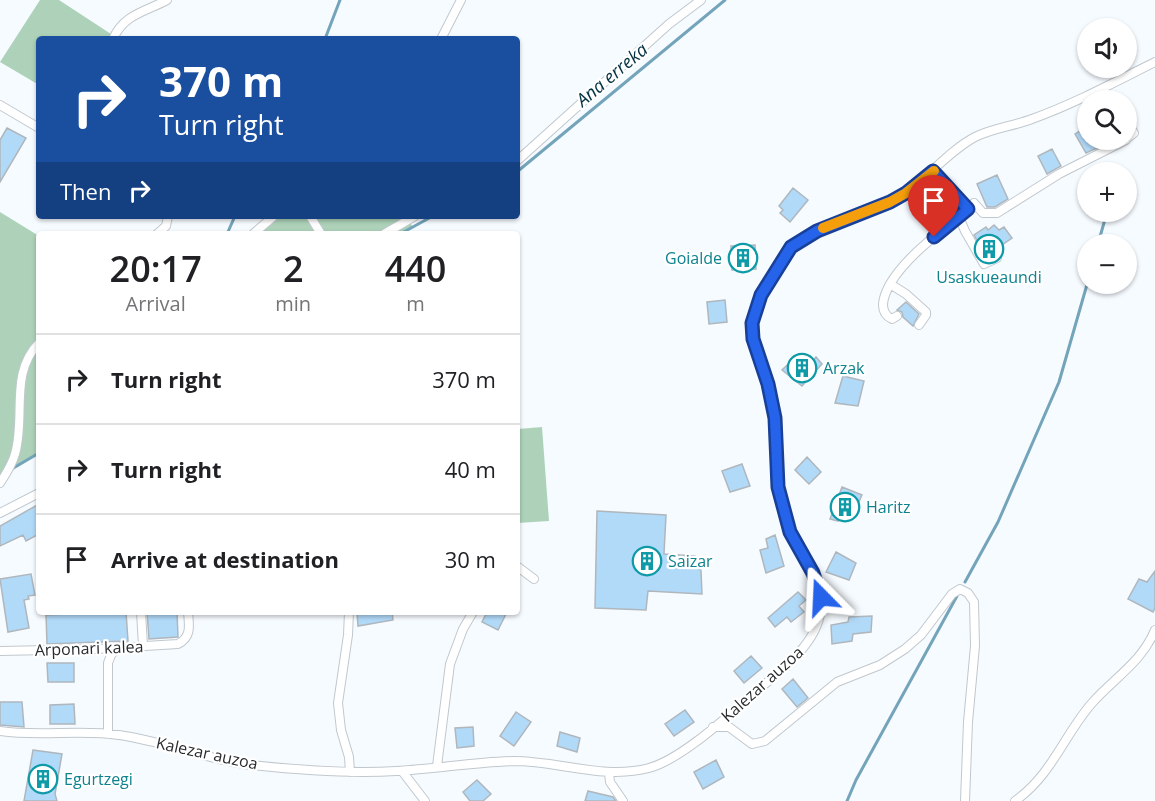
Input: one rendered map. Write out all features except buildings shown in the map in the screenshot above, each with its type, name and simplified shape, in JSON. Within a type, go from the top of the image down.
[{"type":"street","points":[[115,36],[132,15],[167,0]]},
{"type":"street","points":[[443,36],[461,0]]},
{"type":"street","points":[[520,158],[669,24],[702,0]]},
{"type":"street","name":"Kalezar auzoa","points":[[0,731],[120,735],[242,764],[350,772],[402,771],[437,766],[530,762],[609,772],[631,772],[663,763],[712,727],[784,668],[797,655],[813,632],[822,606],[813,573],[790,532],[778,487],[775,418],[768,384],[751,331],[761,295],[784,256],[791,247],[817,231],[890,202],[906,193],[976,137],[1069,104],[1155,62]]},
{"type":"street","points":[[0,105],[36,126]]},
{"type":"street","points":[[897,316],[892,319],[888,317],[882,307],[884,295],[896,275],[974,203],[983,213],[997,213],[1059,174],[1105,150]]},
{"type":"street","points":[[933,171],[968,209]]},
{"type":"street","points":[[959,217],[964,231],[984,264],[997,258]]},
{"type":"street","points":[[256,231],[270,219]]},
{"type":"street","points":[[389,231],[410,219]]},
{"type":"street","points":[[890,284],[906,294],[926,312],[919,325]]},
{"type":"street","points":[[0,483],[15,452],[24,366],[30,352],[36,346]]},
{"type":"street","points":[[0,513],[36,495]]},
{"type":"street","points":[[520,568],[534,579]]},
{"type":"street","name":"Kalezar auzoa","points":[[712,727],[729,727],[752,744],[765,741],[837,682],[880,665],[905,649],[921,634],[952,594],[960,589],[968,592],[974,602],[975,646],[968,722],[965,798],[958,801]]},
{"type":"street","points":[[141,615],[143,646]]},
{"type":"street","name":"Arponari kalea","points":[[0,651],[178,644],[188,635],[188,615]]},
{"type":"street","points":[[349,615],[338,703],[340,730],[349,757],[350,772]]},
{"type":"street","points":[[437,766],[450,664],[463,629],[471,615]]},
{"type":"street","points":[[1015,801],[1038,781],[1059,754],[1091,704],[1140,658],[1155,630]]},
{"type":"street","points":[[108,734],[108,663],[118,647]]},
{"type":"street","points":[[96,649],[105,656],[108,663]]},
{"type":"street","points":[[402,771],[425,801]]},
{"type":"street","points":[[609,772],[610,782],[623,801]]},
{"type":"green space","points":[[40,0],[59,0],[111,34],[110,36],[36,36],[36,83],[0,62]]},
{"type":"green space","points":[[0,212],[36,234],[36,455],[7,472],[0,483]]},
{"type":"green space","points":[[270,219],[407,219],[413,227],[406,231],[256,231]]},
{"type":"green space","points":[[542,427],[549,521],[520,523],[520,429]]},
{"type":"waterway","points":[[326,36],[340,0]]},
{"type":"waterway","name":"Ana erreka","points":[[520,169],[725,0]]},
{"type":"waterway","points":[[228,231],[234,219]]},
{"type":"waterway","name":"Ana erreka","points":[[406,231],[428,219]]},
{"type":"waterway","points":[[1101,234],[1104,222]]},
{"type":"waterway","points":[[965,582],[998,522],[1059,382],[1084,294]]},
{"type":"waterway","name":"Ana erreka","points":[[10,470],[36,455]]},
{"type":"waterway","points":[[847,801],[856,780],[957,596]]},
{"type":"slow traffic","points":[[823,228],[890,202],[906,193],[934,171]]},
{"type":"place","name":"Usaskueaundi","points":[[989,249]]},
{"type":"place","name":"Goialde","points":[[743,258]]},
{"type":"place","name":"Arzak","points":[[802,368]]},
{"type":"place","name":"Haritz","points":[[845,507]]},
{"type":"place","name":"Saizar","points":[[647,561]]},
{"type":"place","name":"Egurtzegi","points":[[43,779]]},
{"type":"route","points":[[821,597],[813,573],[790,532],[778,487],[775,418],[768,384],[751,331],[756,309],[768,282],[791,247],[817,231],[890,202],[906,193],[933,171],[968,209],[934,237]]}]
